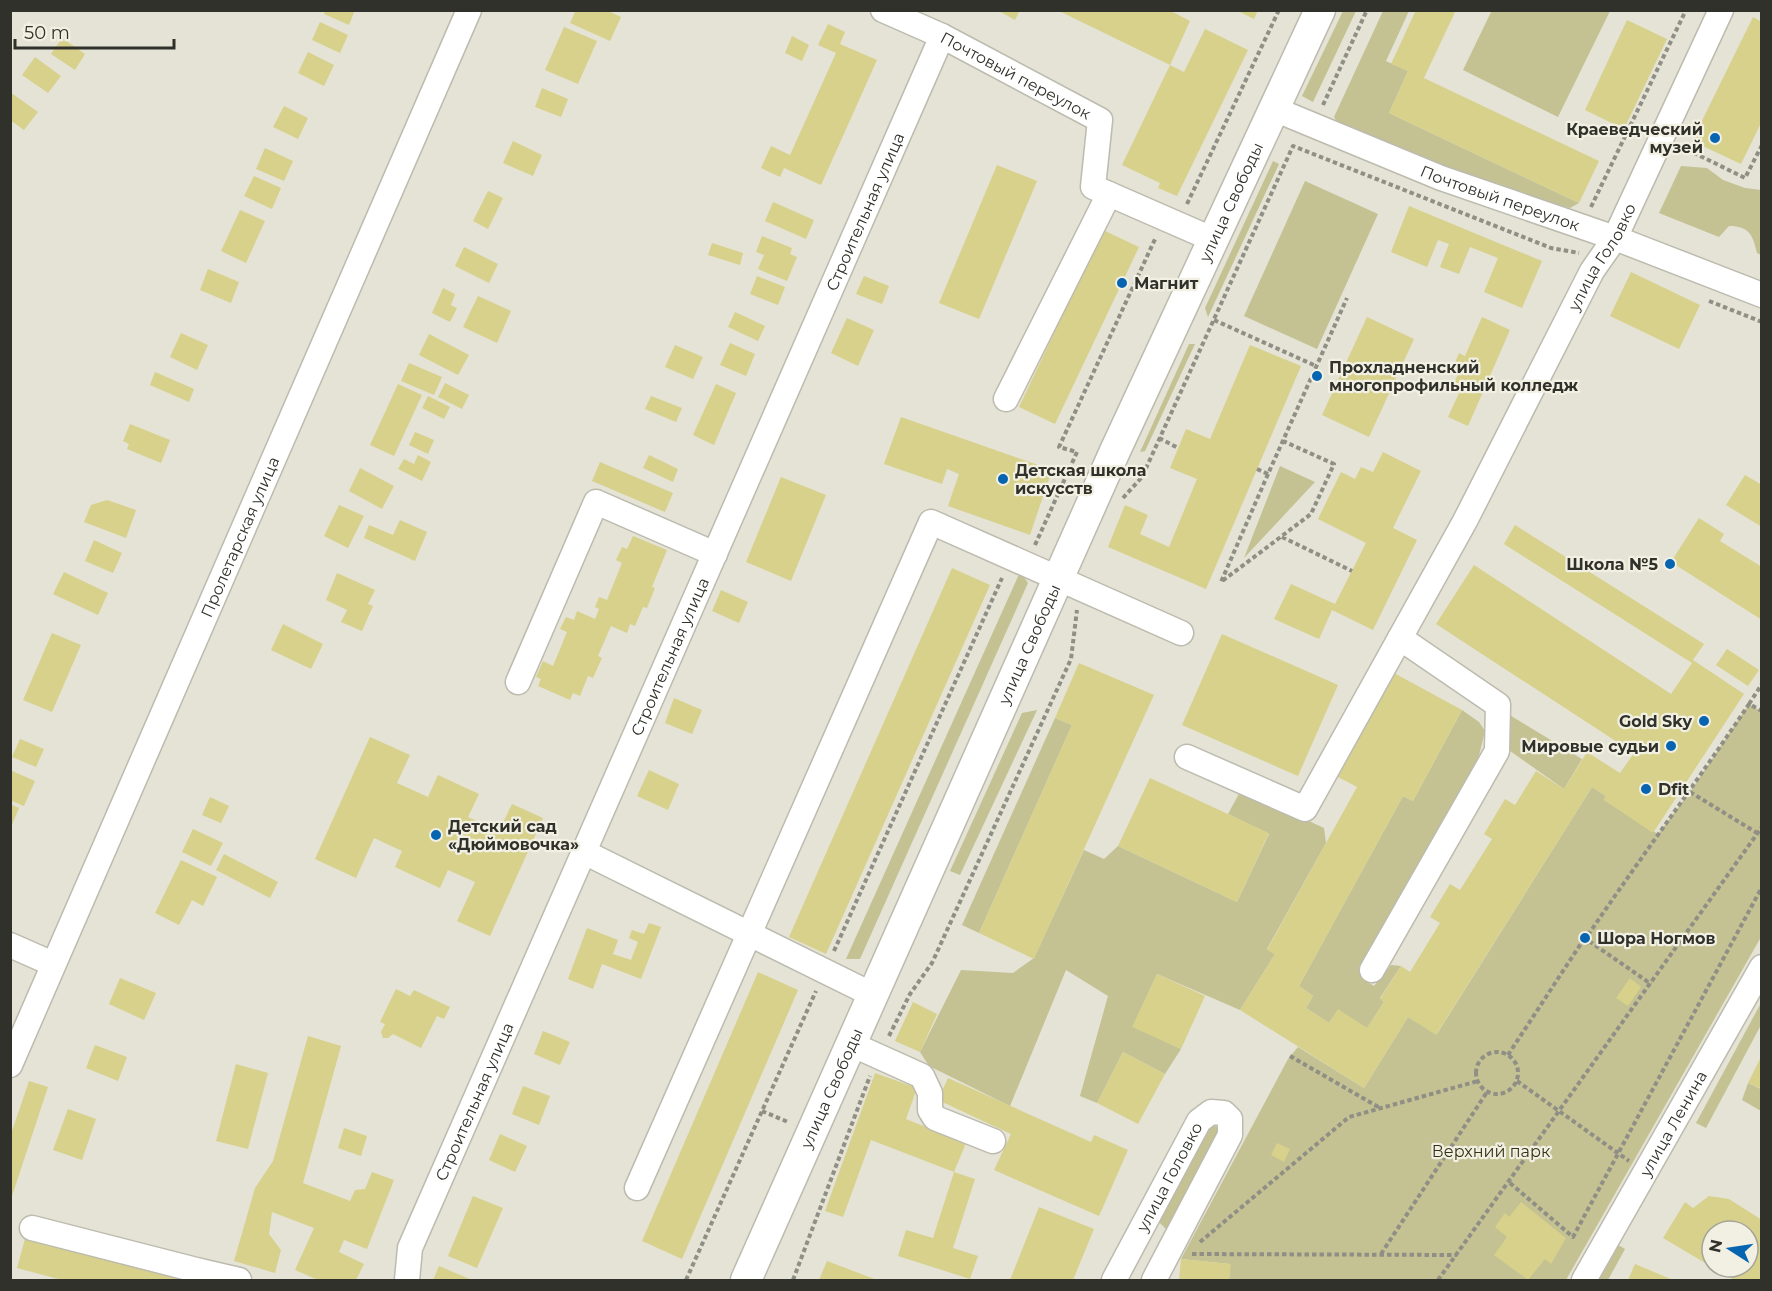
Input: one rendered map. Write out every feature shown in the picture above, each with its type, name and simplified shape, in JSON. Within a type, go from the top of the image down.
[{"type":"main road","name":"улица Свободы","points":[[746,1281],[873,995],[1070,583],[1212,239],[1320,10]]},
{"type":"street","name":"Пролетарская улица","points":[[10,1065],[469,10]]},
{"type":"street","name":"Почтовый переулок","points":[[883,10],[942,36],[1100,120],[1093,188],[1109,195]]},
{"type":"street","name":"улица Головко","points":[[1188,757],[1305,809],[1475,501],[1592,271],[1608,248],[1722,10]]},
{"type":"street","name":"Строительная улица","points":[[407,1281],[410,1248],[942,36]]},
{"type":"street","name":"Почтовый переулок","points":[[1274,109],[1441,178],[1581,226],[1608,248],[1761,295]]},
{"type":"street","points":[[1006,399],[1109,195],[1212,239]]},
{"type":"street","points":[[518,682],[596,502],[715,554]]},
{"type":"street","points":[[637,1188],[931,522],[1181,633]]},
{"type":"street","points":[[1372,970],[1497,751],[1498,705],[1400,638]]},
{"type":"street","points":[[584,852],[873,995]]},
{"type":"street","points":[[10,945],[53,964]]},
{"type":"street","name":"улица Ленина","points":[[1584,1281],[1761,967]]},
{"type":"street","points":[[851,1044],[922,1076],[930,1093],[930,1110],[934,1118],[993,1141]]},
{"type":"street","name":"улица Головко","points":[[1114,1281],[1199,1120],[1211,1112],[1224,1113],[1231,1123],[1230,1135],[1170,1250]]},
{"type":"street","points":[[32,1228],[199,1276],[239,1281]]},
{"type":"street","points":[[1139,1235],[1170,1250],[1154,1281]]},
{"type":"path","points":[[686,1281],[1003,578],[1037,542],[1077,452],[1059,447],[1156,235],[1180,216],[1279,10]]},
{"type":"path","points":[[1121,500],[1142,477],[1293,146],[1322,109],[1367,10]]},
{"type":"path","points":[[1581,226],[1686,10]]},
{"type":"path","points":[[1680,146],[1745,178],[1761,145]]},
{"type":"path","points":[[1293,146],[1551,248],[1608,248]]},
{"type":"path","points":[[1283,441],[1334,464],[1311,514],[1221,582],[1268,474],[1347,298]]},
{"type":"path","points":[[1708,300],[1761,322]]},
{"type":"path","points":[[1214,320],[1316,366]]},
{"type":"path","points":[[1159,438],[1178,448]]},
{"type":"path","points":[[1257,469],[1268,474]]},
{"type":"path","points":[[1282,537],[1352,571]]},
{"type":"path","points":[[793,1281],[879,1056],[910,994],[932,963],[1071,659],[1078,600],[1070,583]]},
{"type":"path","points":[[1508,1055],[1582,942],[1581,936],[1588,934],[1690,792],[1761,684]]},
{"type":"path","points":[[1749,704],[1761,711]]},
{"type":"path","points":[[1690,792],[1759,835]]},
{"type":"path","points":[[1438,1281],[1759,835],[1761,827]]},
{"type":"path","points":[[1510,1183],[1573,1237],[1761,887]]},
{"type":"path","points":[[1588,934],[1589,941]]},
{"type":"path","points":[[1582,942],[1589,941],[1651,984]]},
{"type":"path","points":[[1496,1052],[1508,1055],[1516,1063],[1517,1081],[1508,1092],[1494,1094],[1487,1092],[1478,1081],[1477,1068],[1484,1057],[1496,1052]]},
{"type":"path","points":[[1290,1056],[1380,1108]]},
{"type":"path","points":[[1457,1255],[1185,1254],[1349,1117],[1478,1081]]},
{"type":"path","points":[[1517,1081],[1645,1173]]},
{"type":"path","points":[[1382,1254],[1487,1092]]},
{"type":"path","points":[[762,1111],[788,1122]]},
{"type":"green space","points":[[1492,10],[1610,11],[1558,117],[1463,70]]},
{"type":"green space","points":[[1343,11],[1356,11],[1313,102],[1302,96]]},
{"type":"green space","points":[[1383,11],[1409,11],[1386,61],[1408,71],[1389,113],[1579,203],[1570,208],[1469,179],[1337,122],[1334,117]]},
{"type":"green space","points":[[1273,161],[1279,164],[1208,317],[1205,308]]},
{"type":"green space","points":[[1681,166],[1707,168],[1723,180],[1745,188],[1761,190],[1761,255],[1757,253],[1754,241],[1746,230],[1729,226],[1719,237],[1659,213]]},
{"type":"green space","points":[[1305,181],[1378,214],[1317,349],[1244,316]]},
{"type":"green space","points":[[1189,344],[1195,344],[1145,451],[1140,452]]},
{"type":"green space","points":[[1280,466],[1315,482],[1244,558]]},
{"type":"green space","points":[[1020,572],[1028,583],[860,959],[846,959]]},
{"type":"green space","name":"Верхний парк","points":[[1749,704],[1761,711],[1761,937],[1566,1280],[1229,1280],[1230,1264],[1181,1259],[1288,1059],[1298,1047],[1364,1088],[1408,1017],[1437,1034],[1592,787],[1606,796],[1604,800],[1658,834],[1690,792]]},
{"type":"green space","points":[[1037,710],[960,875],[950,871],[1022,713]]},
{"type":"green space","points":[[1462,710],[1479,722],[1485,731],[1475,772],[1361,978],[1374,986],[1391,965],[1401,966],[1380,998],[1384,1002],[1367,1028],[1338,1010],[1329,1023],[1306,1008],[1313,996],[1299,986],[1403,796],[1413,801]]},
{"type":"green space","points":[[1508,714],[1582,759],[1564,789],[1503,746]]},
{"type":"green space","points":[[1055,718],[1072,725],[979,933],[962,925]]},
{"type":"green space","points":[[1241,790],[1324,828],[1326,843],[1267,949],[1275,954],[1240,1010],[1157,974],[1133,1026],[1181,1049],[1165,1074],[1123,1052],[1097,1103],[1080,1096],[1108,996],[1066,970],[1010,1106],[929,1066],[920,1052],[961,970],[1013,973],[1034,958],[1084,850],[1104,859],[1118,846],[1237,902],[1269,834],[1228,814]]},
{"type":"green space","points":[[1761,1003],[1761,1025],[1706,1128],[1696,1123]]},
{"type":"green space","points":[[1748,1083],[1761,1089],[1761,1111],[1742,1100]]},
{"type":"green space","points":[[1211,1125],[1221,1128],[1167,1230],[1159,1222],[1206,1128]]},
{"type":"green space","points":[[1615,1243],[1625,1249],[1608,1280],[1594,1280]]},
{"type":"building","points":[[325,10],[355,10],[349,25],[324,14]]},
{"type":"building","points":[[576,10],[606,10],[621,17],[610,41],[570,23]]},
{"type":"building","points":[[997,10],[1020,10],[1015,20]]},
{"type":"building","points":[[1057,10],[1169,10],[1190,21],[1170,65]]},
{"type":"building","points":[[1236,10],[1258,10],[1254,19]]},
{"type":"building","points":[[1416,10],[1456,10],[1424,78],[1599,161],[1579,203],[1389,113],[1408,71],[1391,64]]},
{"type":"building","points":[[1753,17],[1762,22],[1762,121],[1741,164],[1692,141]]},
{"type":"building","points":[[1627,20],[1667,39],[1624,129],[1585,110]]},
{"type":"building","points":[[320,22],[348,35],[340,53],[312,40]]},
{"type":"building","points":[[828,24],[845,32],[840,44],[877,60],[821,185],[784,168],[780,177],[761,168],[771,146],[790,155],[836,53],[818,45]]},
{"type":"building","points":[[564,27],[597,41],[578,84],[545,70]]},
{"type":"building","points":[[1205,29],[1248,50],[1177,196],[1158,188],[1160,183],[1122,165],[1170,65],[1184,72]]},
{"type":"building","points":[[792,36],[809,45],[802,61],[785,53]]},
{"type":"building","points":[[62,38],[85,54],[75,70],[51,54]]},
{"type":"building","points":[[308,52],[334,65],[324,86],[298,73]]},
{"type":"building","points":[[35,57],[61,76],[48,93],[22,75]]},
{"type":"building","points":[[542,88],[568,99],[561,117],[535,107]]},
{"type":"building","points":[[10,92],[38,112],[24,130],[10,120]]},
{"type":"building","points":[[284,106],[308,118],[298,139],[273,127]]},
{"type":"building","points":[[513,141],[542,155],[533,176],[503,163]]},
{"type":"building","points":[[265,148],[293,161],[284,181],[256,169]]},
{"type":"building","points":[[997,165],[1037,181],[979,319],[939,303]]},
{"type":"building","points":[[254,176],[281,188],[272,209],[244,196]]},
{"type":"building","points":[[488,191],[503,198],[488,229],[473,221]]},
{"type":"building","points":[[773,202],[814,220],[806,239],[765,221]]},
{"type":"building","points":[[1409,206],[1542,261],[1522,308],[1484,292],[1498,258],[1470,247],[1459,274],[1440,267],[1449,244],[1438,240],[1427,267],[1391,252]]},
{"type":"building","points":[[240,210],[265,221],[246,263],[221,251]]},
{"type":"building","points":[[1103,230],[1139,247],[1055,424],[1019,407]]},
{"type":"building","points":[[762,236],[792,248],[790,254],[797,257],[787,281],[758,269],[764,255],[756,252]]},
{"type":"building","points":[[712,243],[743,253],[740,265],[708,255]]},
{"type":"building","points":[[464,247],[498,264],[489,283],[455,266]]},
{"type":"building","points":[[208,269],[239,282],[231,303],[200,290]]},
{"type":"building","points":[[1631,272],[1700,305],[1679,349],[1610,316]]},
{"type":"building","points":[[757,276],[785,287],[778,305],[750,294]]},
{"type":"building","points":[[864,276],[889,286],[882,304],[856,294]]},
{"type":"building","points":[[443,288],[455,294],[451,305],[457,308],[450,322],[432,313]]},
{"type":"building","points":[[478,296],[511,311],[497,343],[463,327]]},
{"type":"building","points":[[735,312],[765,326],[758,341],[728,327]]},
{"type":"building","points":[[1367,317],[1414,339],[1369,437],[1322,415]]},
{"type":"building","points":[[1482,317],[1510,330],[1468,426],[1448,417],[1459,393],[1451,389],[1461,368],[1454,365],[1459,353],[1465,356]]},
{"type":"building","points":[[847,318],[874,330],[858,366],[831,353]]},
{"type":"building","points":[[181,333],[208,345],[197,370],[170,357]]},
{"type":"building","points":[[429,334],[469,355],[458,375],[419,355]]},
{"type":"building","points":[[730,343],[755,354],[746,376],[720,365]]},
{"type":"building","points":[[675,345],[703,357],[693,379],[665,367]]},
{"type":"building","points":[[1250,345],[1301,366],[1206,589],[1108,547],[1125,505],[1148,515],[1140,534],[1169,547],[1197,479],[1170,468],[1186,429],[1210,439]]},
{"type":"building","points":[[409,363],[442,377],[434,395],[401,381]]},
{"type":"building","points":[[155,372],[194,389],[189,402],[150,385]]},
{"type":"building","points":[[445,383],[469,395],[462,409],[438,397]]},
{"type":"building","points":[[398,384],[422,395],[394,456],[370,445]]},
{"type":"building","points":[[716,384],[736,393],[714,445],[693,435]]},
{"type":"building","points":[[428,396],[450,407],[444,419],[422,408]]},
{"type":"building","points":[[651,396],[682,408],[676,422],[645,409]]},
{"type":"building","name":"Детская школа искусств","points":[[901,417],[1052,470],[1030,535],[948,506],[959,474],[947,469],[942,484],[884,464]]},
{"type":"building","points":[[130,424],[170,440],[161,463],[127,449],[129,444],[123,441]]},
{"type":"building","points":[[415,432],[434,440],[428,454],[409,445]]},
{"type":"building","points":[[1383,452],[1421,471],[1393,528],[1417,540],[1373,630],[1332,610],[1319,639],[1274,619],[1291,584],[1335,604],[1366,543],[1318,519],[1341,472],[1355,479],[1361,467],[1373,472]]},
{"type":"building","points":[[418,455],[431,462],[422,481],[398,469],[404,459],[414,464]]},
{"type":"building","points":[[649,455],[678,469],[673,482],[643,468]]},
{"type":"building","points":[[600,462],[673,493],[665,512],[592,481]]},
{"type":"building","points":[[360,468],[394,486],[382,509],[349,491]]},
{"type":"building","points":[[1745,475],[1762,485],[1762,527],[1726,505]]},
{"type":"building","points":[[781,477],[826,495],[791,581],[746,562]]},
{"type":"building","points":[[107,500],[136,510],[126,538],[84,522],[91,505]]},
{"type":"building","points":[[339,505],[364,516],[348,548],[324,536]]},
{"type":"building","points":[[1699,518],[1724,534],[1720,541],[1762,567],[1762,620],[1671,562]]},
{"type":"building","points":[[400,520],[427,532],[415,561],[364,538],[369,525],[393,535]]},
{"type":"building","points":[[1515,525],[1704,644],[1693,660],[1744,694],[1653,833],[1604,800],[1606,796],[1592,787],[1436,1035],[1408,1017],[1364,1088],[1240,1010],[1275,954],[1267,950],[1357,787],[1338,777],[1394,673],[1462,710],[1413,801],[1403,796],[1299,986],[1313,996],[1306,1008],[1329,1023],[1338,1009],[1367,1028],[1384,1002],[1380,999],[1401,966],[1410,972],[1440,923],[1430,917],[1450,884],[1460,890],[1492,839],[1484,834],[1505,799],[1515,805],[1536,771],[1564,789],[1587,752],[1620,773],[1634,753],[1436,624],[1474,565],[1671,694],[1692,663],[1504,544]]},
{"type":"building","points":[[633,536],[667,550],[652,587],[655,588],[647,608],[643,607],[635,626],[630,624],[627,633],[611,626],[598,656],[602,658],[593,678],[588,676],[580,696],[573,693],[570,700],[538,686],[541,679],[536,677],[543,661],[553,666],[567,632],[560,629],[566,617],[574,620],[577,611],[595,619],[599,609],[595,607],[599,597],[607,600],[622,563],[616,560],[622,547],[627,549]]},
{"type":"building","points":[[94,540],[122,553],[113,573],[85,561]]},
{"type":"building","points":[[952,568],[990,585],[826,954],[789,937]]},
{"type":"building","points":[[64,572],[108,593],[98,615],[53,594]]},
{"type":"building","points":[[337,573],[375,590],[368,604],[373,606],[362,631],[341,622],[347,610],[326,600]]},
{"type":"building","points":[[721,590],[748,602],[739,623],[712,611]]},
{"type":"building","points":[[283,624],[323,644],[311,669],[271,650]]},
{"type":"building","points":[[52,633],[81,645],[52,712],[23,700]]},
{"type":"building","points":[[1222,634],[1338,685],[1298,776],[1182,725]]},
{"type":"building","points":[[1727,649],[1759,670],[1748,686],[1716,665]]},
{"type":"building","points":[[1079,663],[1154,695],[1034,959],[979,933],[1072,725],[1055,718]]},
{"type":"building","points":[[674,698],[702,710],[692,734],[665,723]]},
{"type":"building","points":[[370,737],[410,755],[397,783],[428,797],[438,775],[479,794],[468,817],[499,831],[512,804],[543,818],[490,936],[457,921],[475,882],[448,870],[440,888],[395,867],[402,851],[374,838],[356,878],[315,859]]},
{"type":"building","points":[[20,739],[44,749],[36,767],[12,757]]},
{"type":"building","points":[[10,770],[35,781],[24,806],[10,800]]},
{"type":"building","points":[[649,770],[679,784],[668,810],[637,796]]},
{"type":"building","points":[[1150,778],[1269,833],[1237,902],[1118,846]]},
{"type":"building","points":[[210,797],[229,806],[221,823],[202,815]]},
{"type":"building","points":[[10,804],[19,808],[11,827],[10,827]]},
{"type":"building","points":[[193,829],[223,843],[211,866],[182,852]]},
{"type":"building","points":[[224,854],[278,882],[270,898],[216,870]]},
{"type":"building","points":[[181,860],[217,877],[203,906],[192,900],[179,925],[155,913]]},
{"type":"building","points":[[649,923],[661,927],[641,979],[602,964],[593,989],[568,979],[587,928],[618,940],[613,954],[631,960],[638,942],[629,938],[632,930],[644,934]]},
{"type":"building","points":[[758,972],[798,990],[682,1259],[642,1241]]},
{"type":"building","points":[[1157,974],[1205,996],[1181,1049],[1132,1027]]},
{"type":"building","points":[[120,978],[156,993],[144,1020],[109,1004]]},
{"type":"building","points":[[1630,978],[1641,987],[1628,1006],[1616,998]]},
{"type":"building","points":[[396,989],[410,996],[414,990],[450,1007],[444,1019],[437,1016],[421,1048],[393,1034],[388,1038],[383,1038],[381,1032],[385,1024],[380,1022]]},
{"type":"building","points":[[913,1002],[937,1014],[920,1052],[895,1041]]},
{"type":"building","points":[[543,1031],[570,1042],[560,1065],[534,1054]]},
{"type":"building","points":[[308,1036],[341,1046],[303,1183],[350,1201],[355,1190],[365,1189],[372,1172],[394,1180],[367,1249],[344,1240],[339,1252],[364,1264],[356,1280],[318,1280],[295,1270],[314,1228],[272,1212],[269,1234],[281,1250],[275,1273],[234,1261],[255,1188],[273,1161]]},
{"type":"building","points":[[95,1045],[127,1057],[118,1081],[86,1068]]},
{"type":"building","points":[[1123,1052],[1165,1074],[1138,1124],[1097,1103]]},
{"type":"building","points":[[1762,1055],[1762,1089],[1748,1083]]},
{"type":"building","points":[[236,1064],[268,1073],[248,1149],[216,1141]]},
{"type":"building","points":[[875,1073],[917,1088],[906,1119],[966,1143],[954,1172],[871,1140],[843,1217],[825,1211]]},
{"type":"building","points":[[948,1078],[1091,1142],[1094,1135],[1128,1150],[1099,1216],[994,1170],[1011,1134],[938,1100]]},
{"type":"building","points":[[29,1081],[48,1087],[10,1202],[10,1137]]},
{"type":"building","points":[[523,1086],[550,1096],[539,1125],[512,1114]]},
{"type":"building","points":[[68,1109],[96,1119],[82,1160],[53,1150]]},
{"type":"building","points":[[344,1128],[367,1136],[361,1156],[338,1148]]},
{"type":"building","points":[[500,1134],[527,1146],[515,1172],[489,1160]]},
{"type":"building","points":[[1277,1143],[1290,1149],[1284,1162],[1271,1155]]},
{"type":"building","points":[[954,1172],[975,1179],[953,1248],[978,1256],[970,1279],[898,1256],[906,1230],[933,1238]]},
{"type":"building","points":[[473,1196],[503,1208],[477,1268],[448,1256]]},
{"type":"building","points":[[1709,1196],[1729,1199],[1762,1220],[1762,1279],[1735,1280],[1733,1279],[1760,1279],[1760,1219],[1700,1219],[1700,1260],[1663,1238],[1685,1202],[1693,1208]]},
{"type":"building","points":[[1521,1202],[1566,1238],[1551,1264],[1545,1259],[1528,1280],[1494,1255],[1507,1237],[1495,1227],[1505,1213],[1509,1217]]},
{"type":"building","points":[[1039,1207],[1094,1229],[1073,1280],[1010,1280]]},
{"type":"building","points":[[26,1235],[176,1276],[175,1280],[62,1280],[17,1268]]},
{"type":"building","points":[[1181,1259],[1231,1264],[1229,1280],[1179,1280]]},
{"type":"building","points":[[827,1261],[877,1280],[819,1280]]},
{"type":"building","points":[[1635,1264],[1673,1280],[1628,1280]]},
{"type":"building","points":[[439,1266],[472,1280],[433,1280]]},
{"type":"place","name":"Краеведческий музей","points":[[1715,138]]},
{"type":"place","name":"Магнит","points":[[1122,283]]},
{"type":"place","name":"Прохладненский многопрофильный колледж","points":[[1317,376]]},
{"type":"place","name":"Детская школа искусств","points":[[1003,479]]},
{"type":"place","name":"Школа №5","points":[[1670,564]]},
{"type":"place","name":"Gold Sky","points":[[1704,721]]},
{"type":"place","name":"Мировые судьи","points":[[1671,746]]},
{"type":"place","name":"Dfit","points":[[1646,789]]},
{"type":"place","name":"Детский сад «Дюймовочка»","points":[[436,835]]},
{"type":"place","name":"Шора Ногмов","points":[[1585,938]]}]
